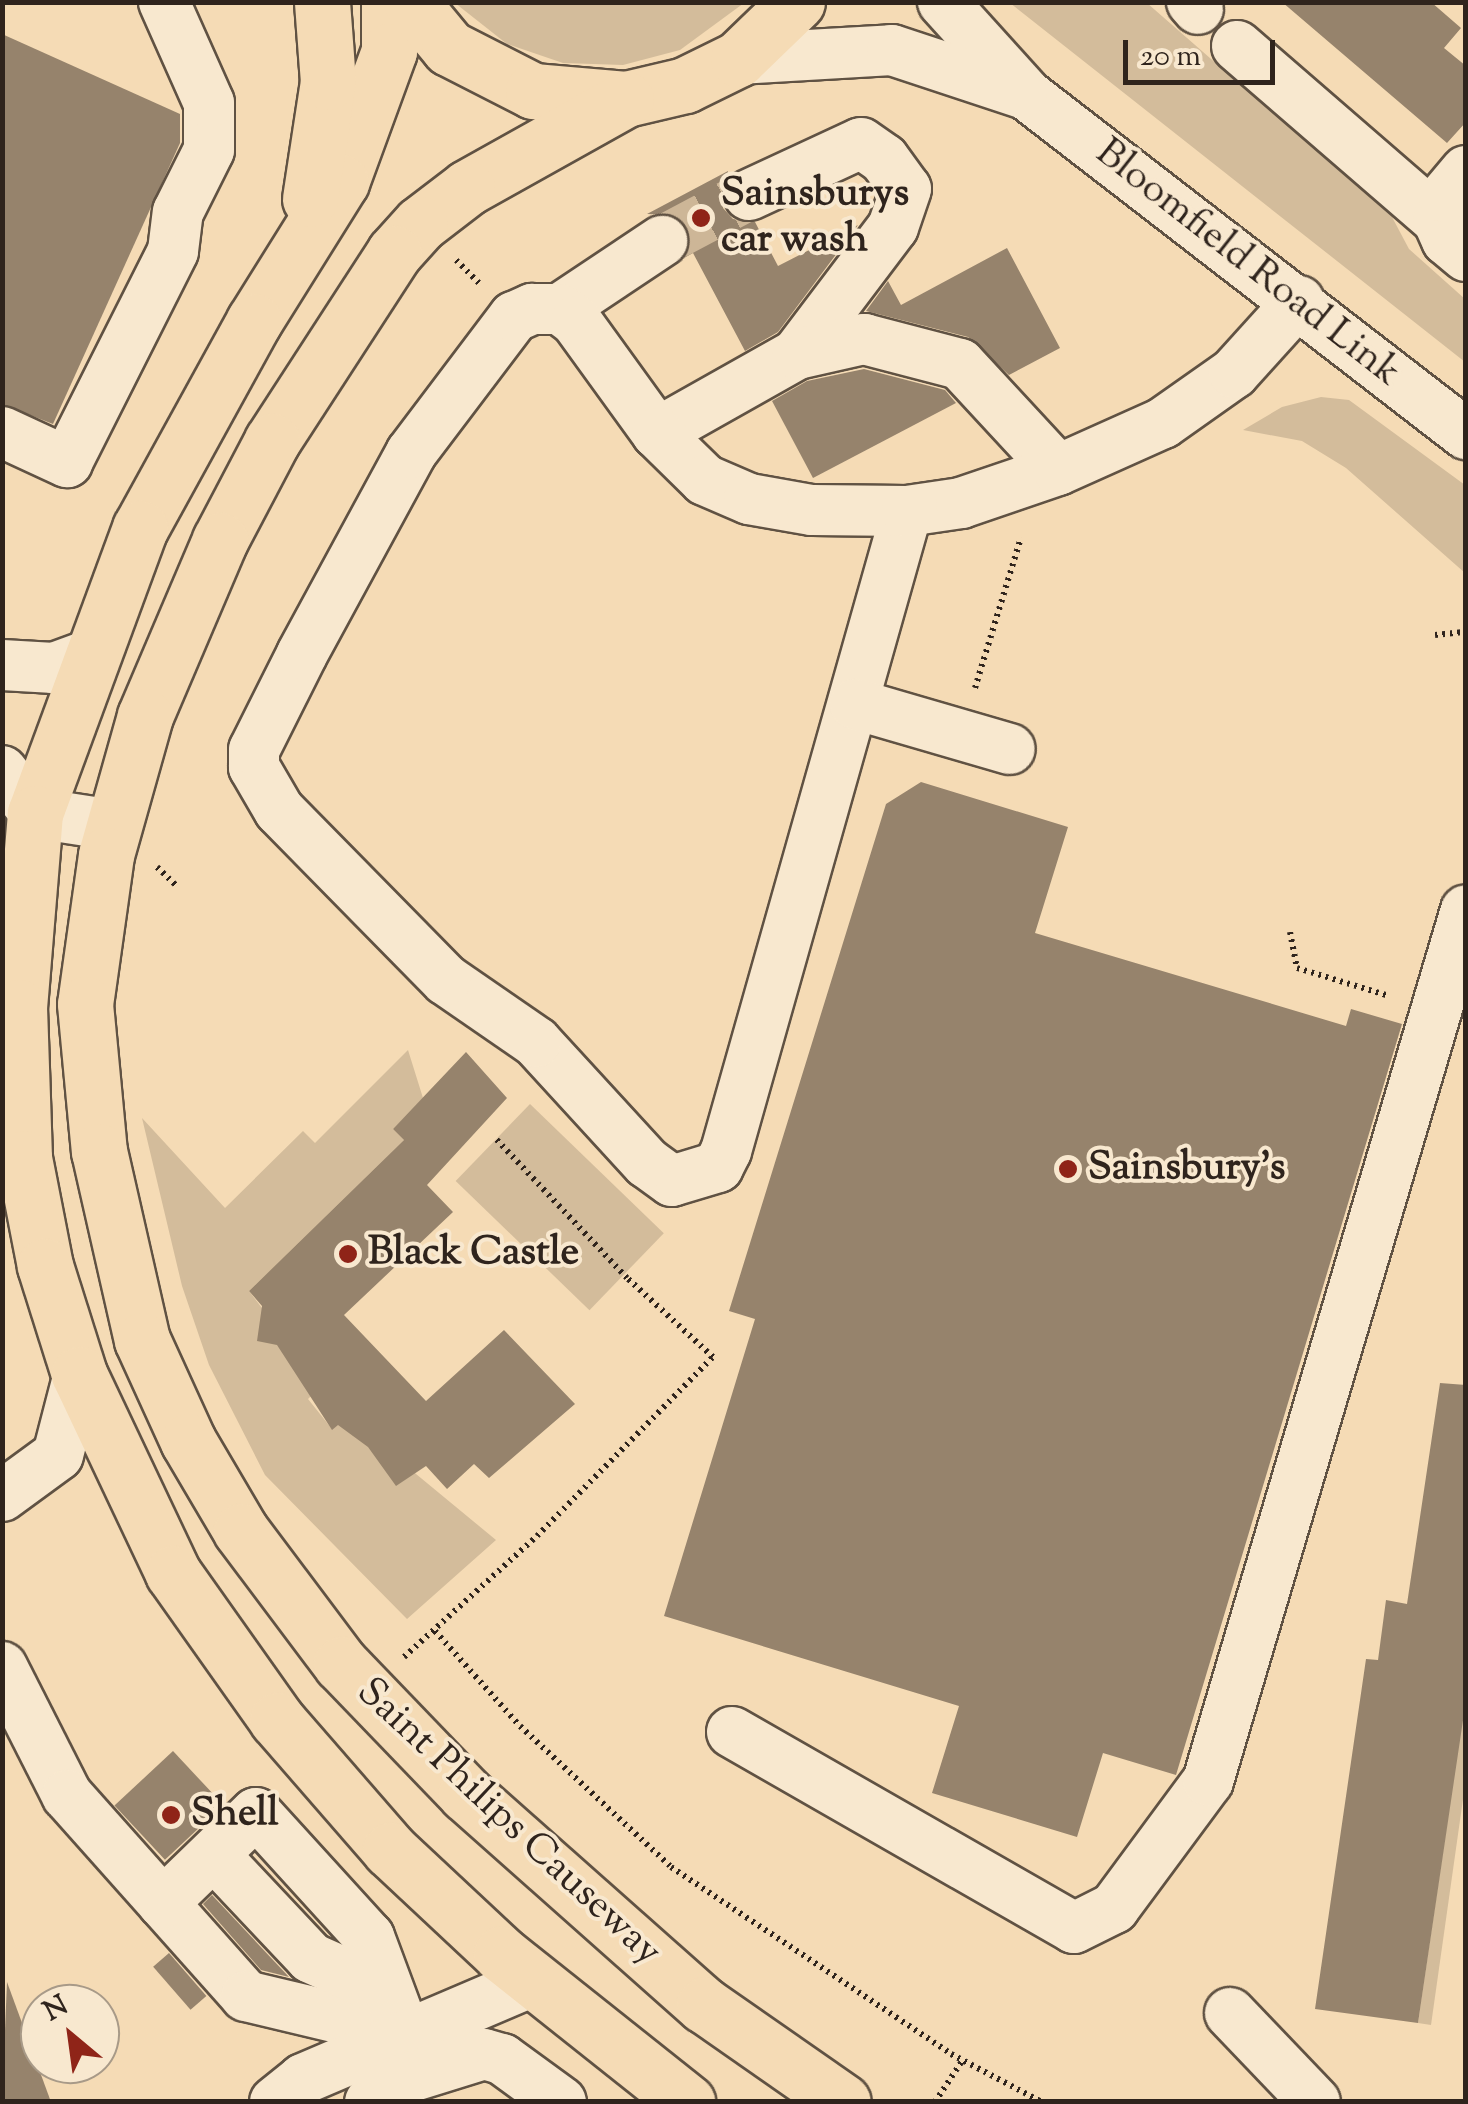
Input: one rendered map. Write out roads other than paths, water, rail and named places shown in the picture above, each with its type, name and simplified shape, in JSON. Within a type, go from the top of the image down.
[{"type":"main road","points":[[302,241],[328,82],[322,2]]},
{"type":"main road","points":[[389,2],[389,50],[342,182],[302,241],[140,528],[89,655],[19,792],[24,1158],[45,1266],[79,1374],[173,1573],[276,1720],[390,1850],[517,1968],[686,2102]]},
{"type":"main road","points":[[411,2],[450,48],[533,90],[626,100],[685,86],[738,59],[797,2]]},
{"type":"main road","name":"Saint Philips Causeway","points":[[626,100],[467,188],[420,224],[394,252],[272,441],[220,540],[145,716],[113,825],[85,1004],[100,1151],[142,1340],[188,1441],[241,1531],[365,1690],[466,1794],[704,2005],[843,2102]]},
{"type":"street","points":[[2,432],[67,462],[173,251],[178,212],[208,150],[209,103],[164,2]]},
{"type":"street","name":"Bloomfield Road Link","points":[[943,2],[1027,95],[1299,300],[1466,434]]},
{"type":"street","points":[[1237,46],[1452,238]]},
{"type":"street","name":"Bloomfield Road Link","points":[[738,59],[892,50],[1027,95]]},
{"type":"street","points":[[750,195],[861,143],[884,159],[906,189],[893,227],[797,354]]},
{"type":"street","points":[[1452,238],[1444,197],[1466,171]]},
{"type":"street","points":[[662,241],[537,313],[412,453],[254,750],[254,767],[280,810],[446,980],[536,1042],[648,1164],[672,1181],[718,1167],[726,1152],[907,511]]},
{"type":"street","points":[[537,313],[576,321],[657,433],[706,480],[749,499],[812,510],[907,511],[961,503],[1058,470],[1162,423],[1234,374],[1299,300]]},
{"type":"street","points":[[657,433],[797,354],[864,340],[960,364],[1058,470]]},
{"type":"street","points":[[2,665],[54,668],[89,655]]},
{"type":"street","points":[[854,704],[1010,749]]},
{"type":"street","points":[[19,792],[113,825]]},
{"type":"street","points":[[732,1732],[1074,1928],[1114,1908],[1208,1781],[1466,910]]},
{"type":"street","points":[[2,1496],[58,1455],[79,1374]]},
{"type":"street","points":[[2,1667],[68,1796],[246,1996],[396,2013]]},
{"type":"street","points":[[163,1904],[256,1813],[368,1937],[396,2013]]},
{"type":"street","points":[[275,2102],[396,2013],[517,1968]]},
{"type":"street","points":[[1230,2013],[1314,2102]]},
{"type":"street","points":[[370,2102],[397,2082],[484,2054],[502,2059],[562,2102]]},
{"type":"tunnel","points":[[662,241],[749,195]]},
{"type":"place","name":"Sainsburys car wash","points":[[701,218]]},
{"type":"place","name":"Sainsbury's","points":[[1068,1169]]},
{"type":"place","name":"Black Castle","points":[[348,1254]]},
{"type":"place","name":"Shell","points":[[171,1815]]}]
